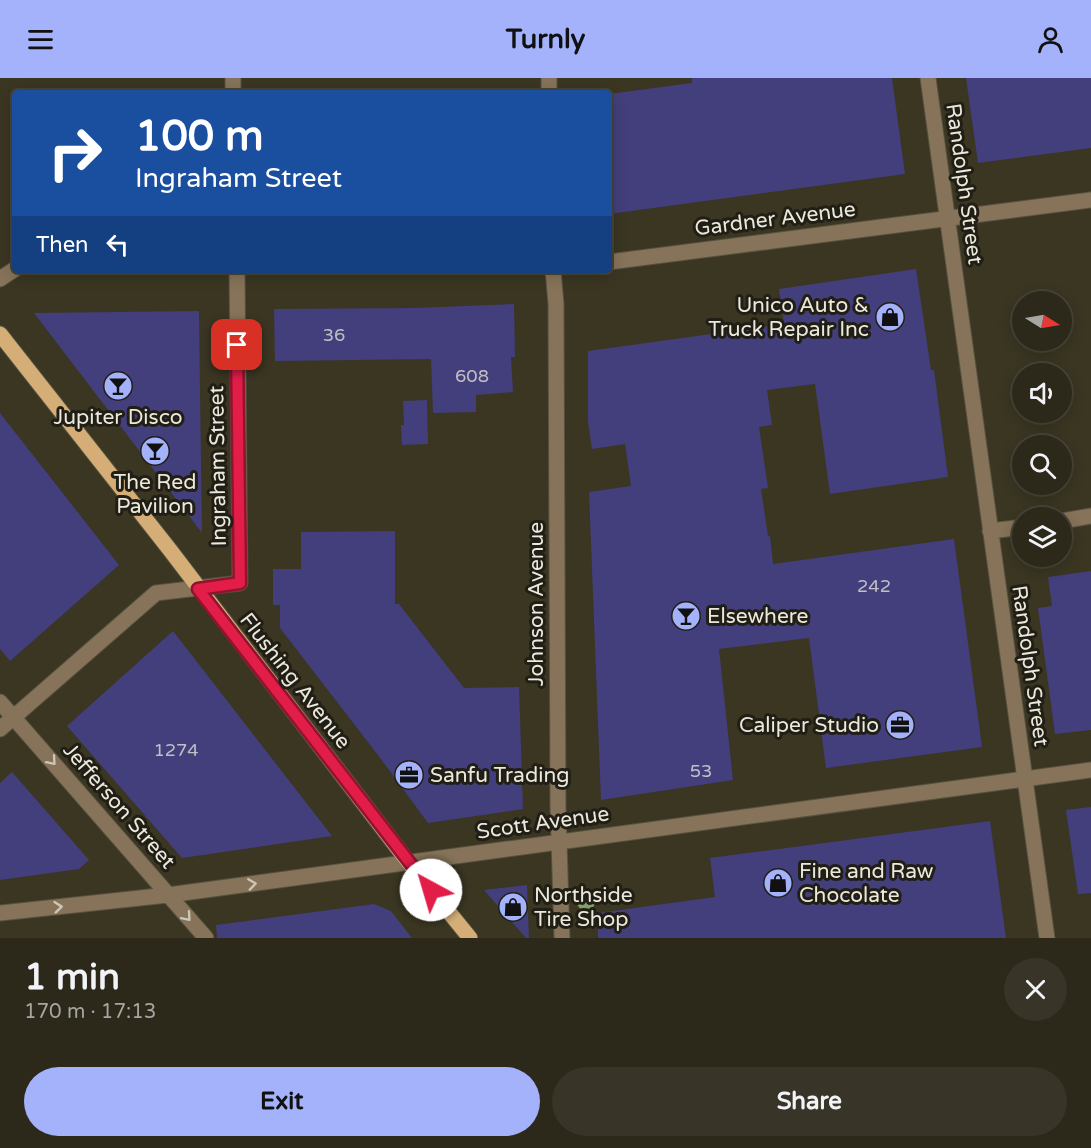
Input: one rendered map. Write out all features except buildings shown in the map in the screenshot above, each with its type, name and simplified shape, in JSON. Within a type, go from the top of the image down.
[{"type":"main road","name":"Flushing Avenue","points":[[0,334],[409,863],[470,938]]},
{"type":"street","name":"Randolph Street","points":[[928,78],[1047,938]]},
{"type":"street","name":"Gardner Avenue","points":[[612,262],[1091,200]]},
{"type":"street","name":"Ingraham Street","points":[[198,589],[240,583],[237,273]]},
{"type":"street","name":"Johnson Avenue","points":[[553,273],[556,316],[559,842],[562,938]]},
{"type":"street","points":[[1072,519],[1091,516]]},
{"type":"street","points":[[990,531],[1012,528]]},
{"type":"street","points":[[0,729],[156,593],[198,589]]},
{"type":"street","name":"Jefferson Street","points":[[0,702],[206,938]]},
{"type":"street","name":"Scott Avenue","points":[[0,913],[168,895],[1091,770]]},
{"type":"place","name":"Unico Auto & Truck Repair Inc","points":[[890,317]]},
{"type":"place","name":"Jupiter Disco","points":[[118,386]]},
{"type":"place","name":"The Red Pavilion","points":[[155,451]]},
{"type":"place","name":"Elsewhere","points":[[686,616]]},
{"type":"place","name":"Caliper Studio","points":[[900,725]]},
{"type":"place","name":"Sanfu Trading","points":[[409,775]]},
{"type":"place","name":"Fine and Raw Chocolate","points":[[778,883]]},
{"type":"place","name":"Northside Tire Shop","points":[[513,907]]},
{"type":"route","points":[[237,345],[240,583],[198,589],[431,890]]}]
